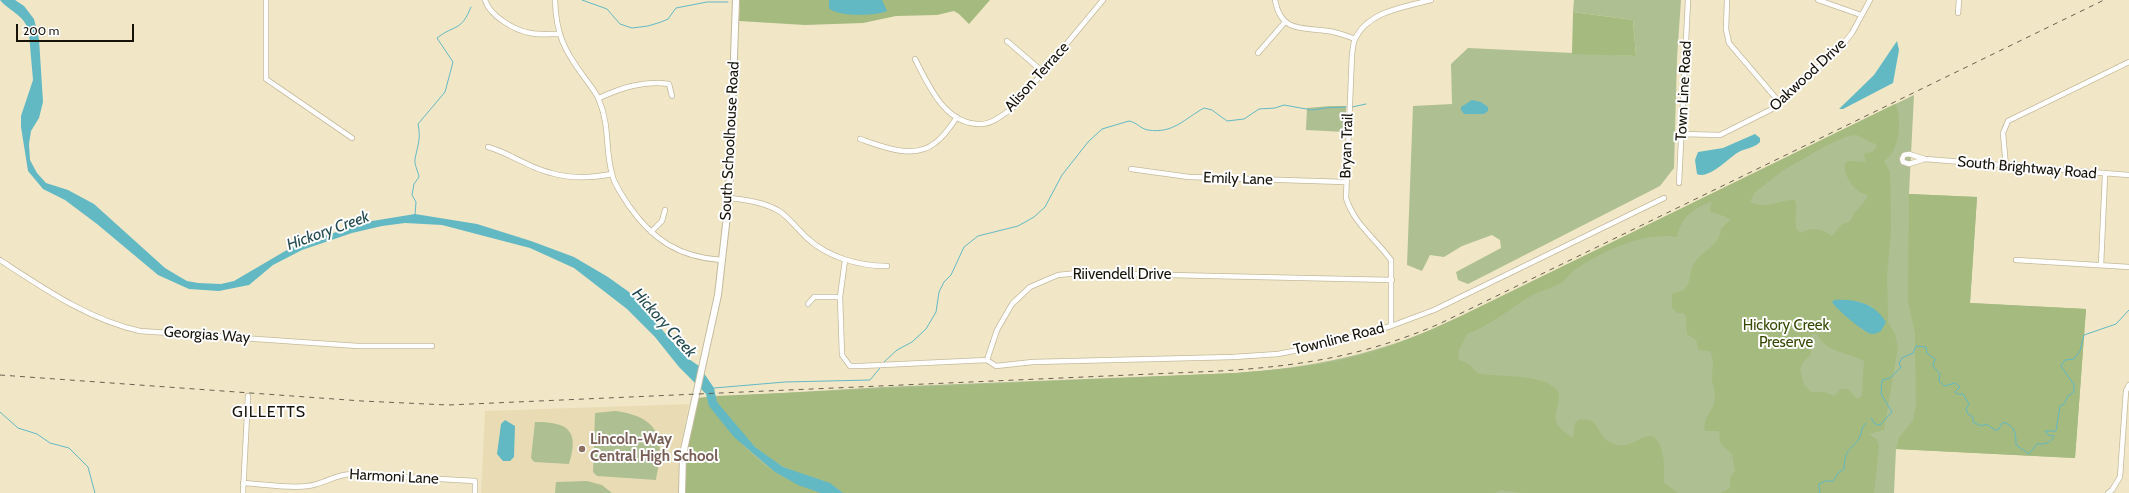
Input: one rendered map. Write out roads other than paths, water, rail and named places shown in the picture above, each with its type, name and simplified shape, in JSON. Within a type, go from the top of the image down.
[{"type":"street","points":[[266,0],[266,79],[352,138]]},
{"type":"street","points":[[485,0],[501,19],[518,29],[530,34],[558,34]]},
{"type":"street","points":[[556,0],[558,34],[569,56],[599,98],[608,135],[612,174],[622,196],[641,223],[661,241],[683,253],[706,259],[721,260]]},
{"type":"street","name":"South Schoolhouse Road","points":[[682,493],[683,454],[718,295],[729,198],[736,0]]},
{"type":"street","points":[[1095,0],[1101,2]]},
{"type":"street","points":[[1275,0],[1277,12],[1285,22],[1307,30],[1328,31],[1355,39]]},
{"type":"street","name":"Bryan Trail","points":[[1391,326],[1391,260],[1350,211],[1346,198],[1345,182],[1352,54],[1355,39],[1365,25],[1380,15],[1431,0]]},
{"type":"street","name":"Town Line Road","points":[[1679,183],[1688,0]]},
{"type":"street","points":[[1727,0],[1726,29],[1729,44],[1780,104]]},
{"type":"street","points":[[1818,0],[1862,15]]},
{"type":"street","name":"Oakwood Drive","points":[[1682,134],[1720,135],[1758,118],[1780,104],[1841,47],[1870,0]]},
{"type":"street","points":[[1958,13],[1959,0]]},
{"type":"street","name":"Alison Terrace","points":[[915,59],[934,96],[957,117],[968,122],[982,124],[999,118],[1014,107],[1101,2]]},
{"type":"street","points":[[1258,53],[1285,22]]},
{"type":"street","points":[[1007,41],[1043,72]]},
{"type":"street","points":[[2006,167],[2003,133],[2005,125],[2012,118],[2129,62]]},
{"type":"street","points":[[599,98],[614,91],[646,83],[669,84],[672,96]]},
{"type":"street","points":[[860,140],[885,148],[907,151],[925,149],[935,143],[957,117]]},
{"type":"street","points":[[488,147],[504,152],[549,173],[571,177],[592,178],[612,174]]},
{"type":"street","name":"South Brightway Road","points":[[1925,159],[2105,175],[2129,175]]},
{"type":"street","name":"Emily Lane","points":[[1131,169],[1188,177],[1345,182]]},
{"type":"street","points":[[2101,265],[2105,175]]},
{"type":"street","points":[[729,198],[754,201],[779,211],[820,248],[845,260],[877,266],[887,266]]},
{"type":"street","name":"Townline Road","points":[[987,360],[996,366],[1033,362],[1278,354],[1320,346],[1391,326],[1434,310],[1664,198]]},
{"type":"street","points":[[650,232],[662,221],[665,210]]},
{"type":"street","name":"Georgias Way","points":[[0,260],[81,310],[107,322],[140,331],[358,346],[432,346]]},
{"type":"street","points":[[845,260],[840,297],[842,355],[850,366],[987,360]]},
{"type":"street","points":[[2016,260],[2129,267]]},
{"type":"street","name":"Riivendell Drive","points":[[987,360],[997,330],[1012,304],[1030,287],[1058,275],[1079,273],[1392,280]]},
{"type":"street","points":[[808,304],[814,297],[840,297]]},
{"type":"street","points":[[2108,493],[2112,490],[2120,477],[2126,391],[2129,385]]},
{"type":"street","points":[[243,493],[248,396]]},
{"type":"street","name":"Harmoni Lane","points":[[243,483],[304,486],[320,483],[336,476],[352,474],[475,480],[475,493]]},
{"type":"water","points":[[0,0],[15,0],[24,6],[34,19],[39,39],[43,102],[39,118],[31,131],[29,144],[30,160],[37,173],[46,183],[68,190],[94,204],[165,268],[180,277],[187,281],[198,283],[221,284],[234,281],[292,247],[366,222],[415,214],[477,224],[531,241],[574,257],[608,277],[629,292],[686,357],[699,366],[714,388],[717,402],[755,447],[783,467],[830,483],[843,493],[821,493],[798,485],[775,472],[734,437],[709,406],[706,394],[679,367],[655,337],[627,309],[574,268],[530,248],[442,225],[405,223],[382,226],[352,233],[302,250],[273,265],[249,285],[219,291],[189,289],[158,275],[97,224],[65,200],[43,189],[28,171],[21,127],[21,116],[33,80],[29,34],[25,22]]},
{"type":"water","points":[[829,0],[882,0],[887,11],[867,15],[840,13],[829,8]]},
{"type":"water","points":[[1897,41],[1899,50],[1893,83],[1843,109],[1839,109],[1874,75]]},
{"type":"water","points":[[1472,100],[1481,102],[1488,107],[1488,111],[1484,114],[1464,114],[1461,107]]},
{"type":"water","points":[[1755,134],[1760,138],[1760,142],[1758,144],[1737,153],[1718,168],[1707,174],[1697,174],[1695,160],[1698,152],[1723,148]]},
{"type":"water","points":[[1834,300],[1850,300],[1870,306],[1876,310],[1886,322],[1881,331],[1873,334],[1868,333],[1839,310],[1832,302]]},
{"type":"water","points":[[505,420],[515,426],[514,457],[510,461],[503,461],[497,454],[501,424]]},
{"type":"waterway","points":[[582,0],[607,9],[620,24],[632,28],[648,26],[668,19],[676,8],[707,2],[728,2]]},
{"type":"waterway","points":[[415,215],[416,202],[412,195],[414,184],[419,177],[415,161],[419,138],[418,124],[445,92],[453,62],[437,38],[461,24],[471,7]]},
{"type":"waterway","points":[[1352,107],[1366,104]]},
{"type":"waterway","points":[[884,362],[897,350],[912,342],[926,329],[936,312],[939,292],[944,282],[951,275],[964,247],[978,236],[1018,226],[1034,217],[1045,207],[1062,175],[1088,142],[1102,129],[1129,121],[1148,130],[1164,130],[1178,125],[1204,108],[1212,110],[1227,121],[1244,119],[1259,109],[1275,108],[1284,105],[1312,110],[1346,107]]},
{"type":"waterway","points":[[1871,418],[1875,424],[1880,425],[1892,412],[1881,394],[1882,380],[1890,378],[1901,367],[1899,363],[1902,358],[1913,353],[1916,346],[1926,347],[1927,353],[1935,359],[1933,366],[1940,374],[1939,381],[1945,386],[1955,383],[1960,387],[1955,392],[1957,394],[1963,394],[1969,404],[1966,409],[1968,414],[1973,417],[1973,422],[1981,426],[1986,424],[1995,430],[1998,430],[2003,422],[2007,424],[2014,430],[2016,445],[2029,454],[2037,444],[2051,441],[2054,436],[2048,435],[2045,431],[2056,431],[2060,406],[2064,404],[2068,396],[2074,392],[2074,385],[2061,366],[2065,360],[2074,359],[2080,351],[2084,335],[2116,324],[2129,310]]},
{"type":"waterway","points":[[714,388],[785,382],[870,380],[880,368]]},
{"type":"waterway","points":[[0,412],[18,428],[37,434],[50,443],[69,448],[88,467],[95,493]]},
{"type":"waterway","points":[[1820,493],[1819,484],[1826,481],[1833,481],[1839,472],[1844,469],[1847,453],[1859,438],[1866,423]]},
{"type":"railway","points":[[0,375],[362,401],[448,405],[1220,371],[1278,366],[1332,358],[1385,344],[1439,324],[2104,0]]},
{"type":"place","name":"Lincoln-Way Central High School","points":[[582,449]]},
{"type":"district","name":"GILLETTS","points":[[269,412]]},
{"type":"water label","name":"Hickory Creek","points":[[328,231]]},
{"type":"water label","name":"Hickory Creek","points":[[664,323]]},
{"type":"park label","name":"Hickory Creek Preserve","points":[[1786,334]]}]
